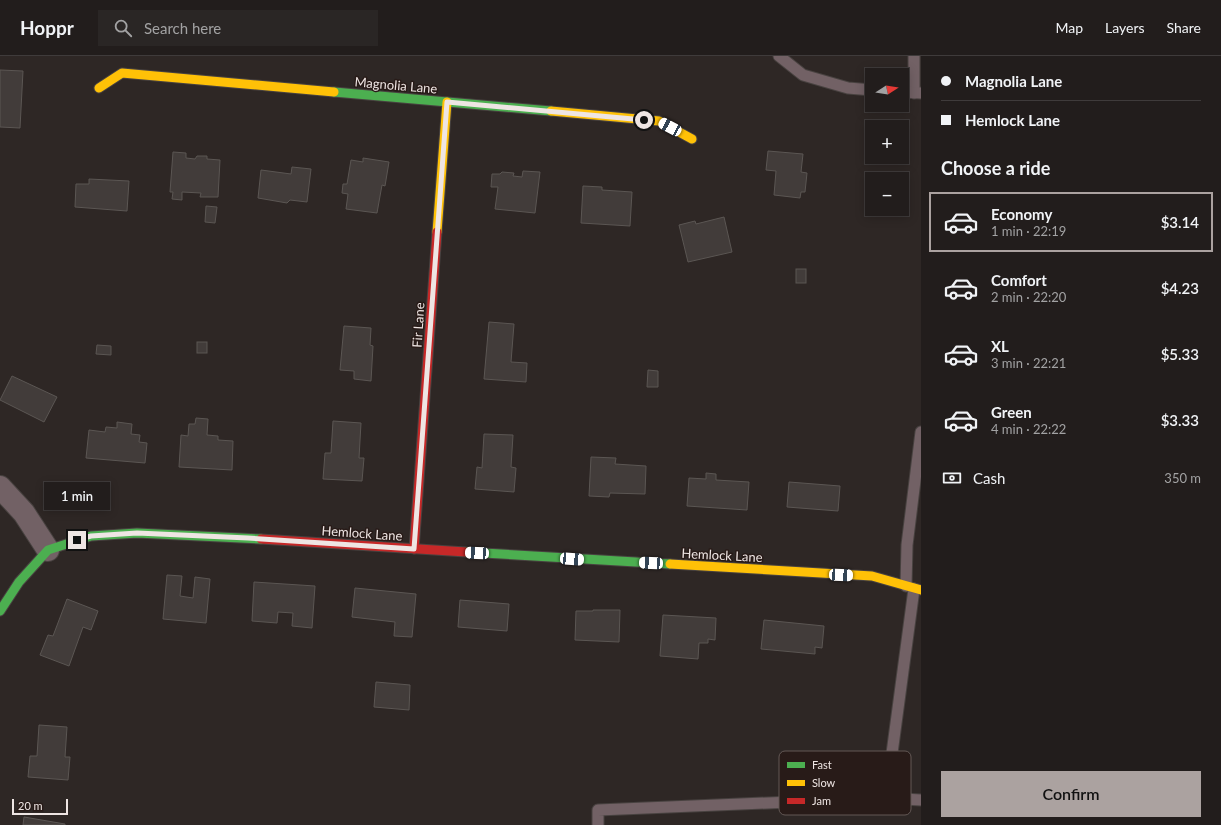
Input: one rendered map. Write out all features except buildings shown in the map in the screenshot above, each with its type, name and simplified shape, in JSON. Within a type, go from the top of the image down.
[{"type":"street","name":"Magnolia Lane","points":[[99,88],[122,72],[659,122],[692,139]]},
{"type":"street","name":"Fir Lane","points":[[414,549],[447,102]]},
{"type":"street","points":[[0,487],[24,513],[48,550]]},
{"type":"street","name":"Hemlock Lane","points":[[0,611],[19,582],[48,550],[91,536],[137,533],[248,538],[872,576],[914,588]]},
{"type":"lane","points":[[779,56],[803,75],[848,88],[865,89]]},
{"type":"lane","points":[[914,56],[918,93]]},
{"type":"lane","points":[[892,751],[914,588],[907,545],[921,432]]},
{"type":"lane","points":[[911,799],[921,800]]},
{"type":"lane","points":[[598,825],[598,810],[779,802]]},
{"type":"traffic: fast","points":[[334,92],[551,111]]},
{"type":"traffic: fast","points":[[0,611],[19,582],[48,550],[91,536],[137,533],[261,539]]},
{"type":"traffic: fast","points":[[466,552],[670,564]]},
{"type":"traffic: slow","points":[[99,88],[122,73],[334,92]]},
{"type":"traffic: slow","points":[[437,232],[447,102]]},
{"type":"traffic: slow","points":[[551,111],[659,121],[692,139]]},
{"type":"traffic: slow","points":[[670,564],[872,576],[921,590]]},
{"type":"traffic: jam","points":[[414,549],[437,232]]},
{"type":"traffic: jam","points":[[261,539],[466,552]]},
{"type":"route","points":[[77,540],[91,536],[137,533],[248,538],[414,549],[447,102],[644,120]]}]
